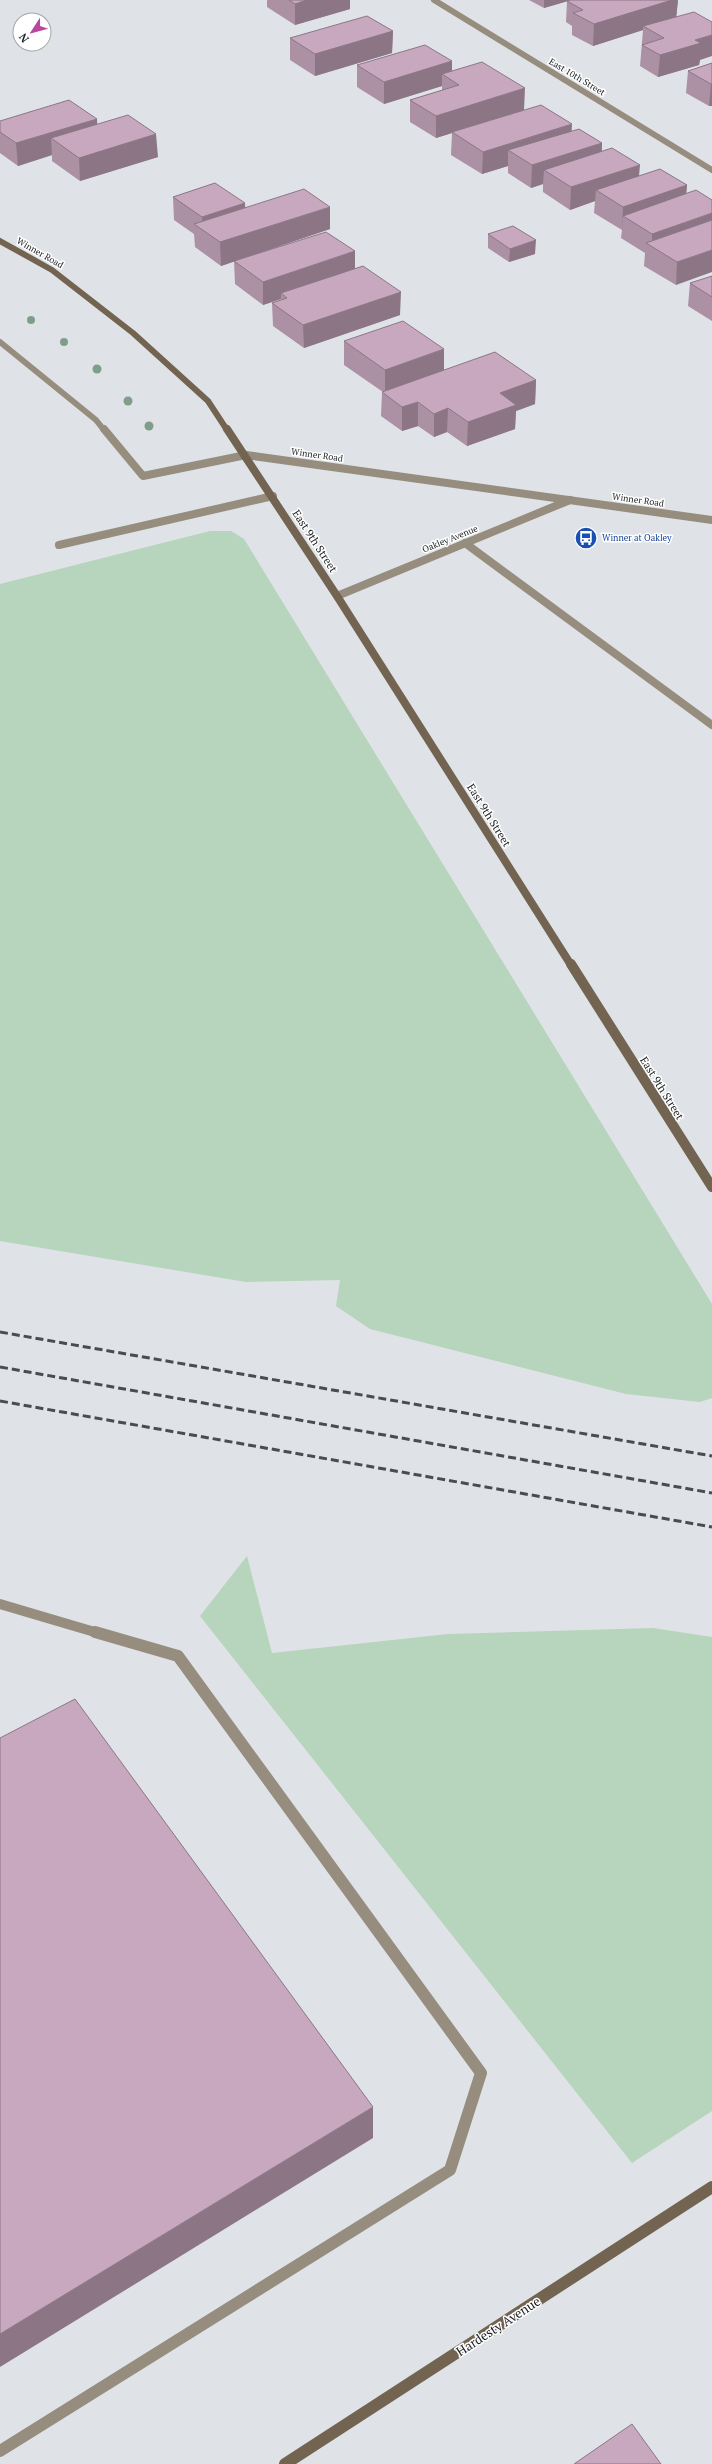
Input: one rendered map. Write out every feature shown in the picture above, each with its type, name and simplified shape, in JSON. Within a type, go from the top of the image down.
[{"type":"main road","name":"Winner Road","points":[[0,241],[52,270],[133,332],[208,401],[246,455]]},
{"type":"main road","name":"East 9th Street","points":[[246,455],[712,1187]]},
{"type":"main road","name":"Hardesty Avenue","points":[[285,2464],[712,2187]]},
{"type":"street","name":"East 10th Street","points":[[434,0],[712,170]]},
{"type":"street","points":[[0,342],[96,420],[143,476],[246,455]]},
{"type":"street","name":"Winner Road","points":[[246,455],[712,520]]},
{"type":"street","points":[[59,545],[273,496]]},
{"type":"street","name":"Oakley Avenue","points":[[337,596],[570,500]]},
{"type":"street","points":[[465,543],[712,725]]},
{"type":"street","points":[[0,2451],[450,2170],[481,2073],[178,1656],[2,1606]]},
{"type":"green space","points":[[210,531],[231,531],[244,539],[712,1304],[712,1398],[700,1402],[626,1394],[370,1329],[336,1306],[340,1280],[246,1282],[0,1241],[0,584]]},
{"type":"green space","points":[[247,1556],[272,1653],[448,1634],[653,1628],[712,1637],[712,2111],[632,2163],[200,1616]]},
{"type":"building","points":[[289,0],[307,0],[295,4]]},
{"type":"building","points":[[672,0],[594,24],[573,13],[583,10],[567,1]]},
{"type":"building","points":[[694,12],[712,22],[712,35],[695,40],[701,43],[660,55],[642,45],[664,38],[643,26]]},
{"type":"building","points":[[367,16],[393,31],[315,54],[290,38]]},
{"type":"building","points":[[425,45],[452,61],[384,82],[357,65]]},
{"type":"building","points":[[482,62],[525,88],[436,116],[410,100],[459,85],[442,74]]},
{"type":"building","points":[[712,63],[712,84],[688,71]]},
{"type":"building","points":[[69,100],[97,119],[16,143],[0,132],[0,121]]},
{"type":"building","points":[[541,105],[572,124],[483,152],[452,132]]},
{"type":"building","points":[[128,115],[156,134],[79,158],[51,138]]},
{"type":"building","points":[[579,129],[602,143],[532,165],[508,150]]},
{"type":"building","points":[[612,148],[640,165],[571,187],[544,170]]},
{"type":"building","points":[[660,169],[687,185],[623,207],[596,190]]},
{"type":"building","points":[[215,183],[245,203],[202,217],[173,197]]},
{"type":"building","points":[[304,189],[330,207],[220,242],[194,224]]},
{"type":"building","points":[[696,190],[712,200],[712,213],[652,234],[623,216]]},
{"type":"building","points":[[712,220],[712,250],[677,262],[646,243]]},
{"type":"building","points":[[513,226],[536,240],[510,249],[488,234]]},
{"type":"building","points":[[326,232],[355,251],[263,282],[234,261]]},
{"type":"building","points":[[363,266],[401,292],[303,325],[272,303],[287,298],[281,293]]},
{"type":"building","points":[[712,276],[712,297],[690,283]]},
{"type":"building","points":[[403,321],[444,349],[385,370],[344,341]]},
{"type":"building","points":[[495,352],[536,380],[500,393],[516,405],[468,422],[448,408],[434,414],[418,402],[402,407],[382,392]]},
{"type":"building","points":[[75,1699],[373,2107],[0,2334],[0,1738]]},
{"type":"building","points":[[632,2424],[661,2464],[574,2464]]},
{"type":"railway","points":[[0,1332],[712,1456]]},
{"type":"railway","points":[[0,1367],[712,1493]]},
{"type":"railway","points":[[0,1401],[712,1527]]},
{"type":"place","name":"Winner at Oakley","points":[[586,538]]}]
